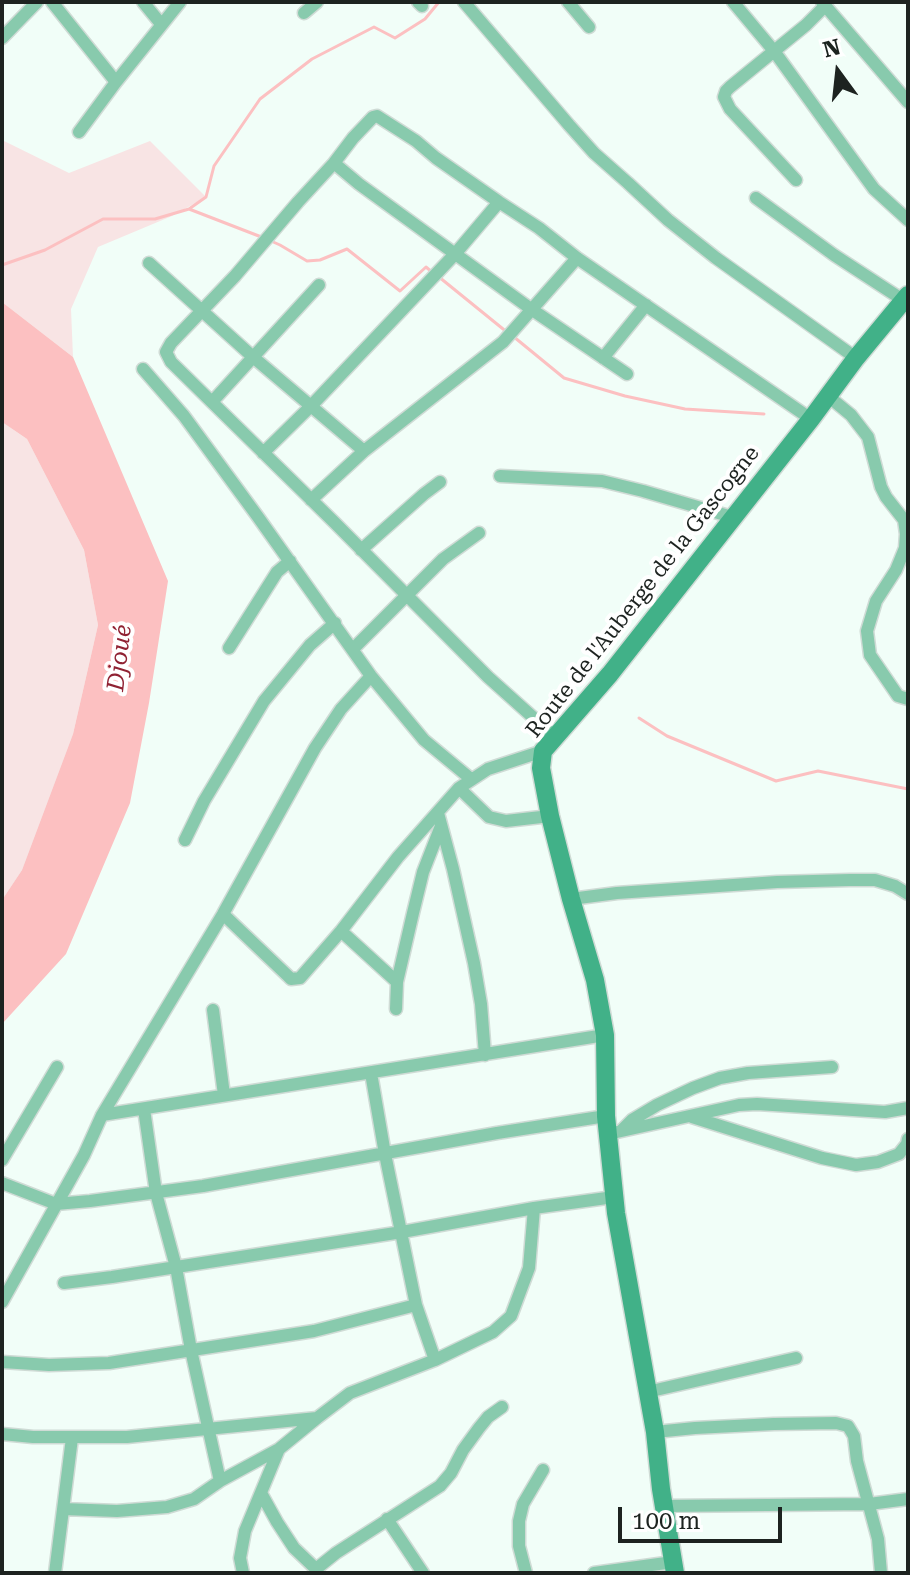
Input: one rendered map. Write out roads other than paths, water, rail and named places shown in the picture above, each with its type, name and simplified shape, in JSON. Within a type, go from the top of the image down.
[{"type":"street","points":[[2,38],[37,2]]},
{"type":"street","points":[[52,2],[116,82]]},
{"type":"street","points":[[143,2],[161,24]]},
{"type":"street","points":[[79,132],[180,2]]},
{"type":"street","points":[[304,13],[317,2]]},
{"type":"street","points":[[464,2],[586,144],[648,202],[716,258],[856,358]]},
{"type":"street","points":[[568,2],[589,27]]},
{"type":"street","points":[[733,2],[774,51],[874,189],[908,220]]},
{"type":"street","points":[[796,180],[730,109],[724,97],[730,87],[824,4],[908,102]]},
{"type":"street","points":[[223,914],[291,979],[300,978],[390,867],[439,820],[459,788],[488,769],[549,744],[497,686],[171,362],[166,352],[373,117],[377,116],[406,134],[577,258],[811,419]]},
{"type":"street","points":[[334,163],[531,309],[627,374]]},
{"type":"street","points":[[756,198],[834,255],[906,298]]},
{"type":"street","points":[[263,453],[455,254],[499,202]]},
{"type":"street","points":[[311,500],[364,451],[503,342],[577,258]]},
{"type":"street","points":[[149,263],[364,451]]},
{"type":"street","points":[[212,402],[319,285]]},
{"type":"street","name":"Route de l'Auberge de la Gascogne","points":[[674,1568],[655,1432],[614,1197],[605,1035],[595,980],[571,899],[541,768],[549,744],[610,674],[906,298]]},
{"type":"street","points":[[603,358],[646,305]]},
{"type":"street","points":[[143,369],[184,416],[371,676],[424,740],[471,779]]},
{"type":"street","points":[[828,396],[851,415],[868,437],[881,487],[904,520],[905,548],[896,570],[876,601],[867,631],[870,655],[898,696],[908,699]]},
{"type":"street","points":[[500,476],[602,481],[732,517]]},
{"type":"street","points":[[361,550],[440,482]]},
{"type":"street","points":[[353,649],[443,559],[479,533]]},
{"type":"street","points":[[229,648],[277,572],[290,561]]},
{"type":"street","points":[[185,840],[204,801],[264,701],[310,645],[335,623]]},
{"type":"street","points":[[2,1302],[84,1155],[102,1115],[223,914],[315,748],[341,709],[371,676]]},
{"type":"street","points":[[459,788],[489,817],[506,821],[550,816]]},
{"type":"street","points":[[396,1009],[397,982],[423,872],[439,820]]},
{"type":"street","points":[[439,820],[474,963],[485,1055]]},
{"type":"street","points":[[571,899],[777,882],[850,880],[875,880],[908,894]]},
{"type":"street","points":[[341,931],[397,982]]},
{"type":"street","points":[[213,1010],[224,1095]]},
{"type":"street","points":[[102,1115],[605,1035]]},
{"type":"street","points":[[2,1160],[57,1067]]},
{"type":"street","points":[[612,1127],[720,1078],[832,1067]]},
{"type":"street","points":[[371,1073],[416,1305],[435,1360]]},
{"type":"street","points":[[2,1183],[56,1204],[156,1193],[497,1133],[612,1127],[739,1105],[907,1113]]},
{"type":"street","points":[[144,1109],[156,1193],[176,1267],[220,1481]]},
{"type":"street","points":[[689,1116],[822,1158],[856,1165],[878,1162],[899,1154],[908,1139]]},
{"type":"street","points":[[64,1283],[614,1197]]},
{"type":"street","points":[[63,1509],[117,1511],[167,1507],[194,1499],[279,1449],[350,1393],[435,1360],[493,1332],[511,1316],[529,1268],[534,1208]]},
{"type":"street","points":[[2,1362],[29,1365],[109,1363],[314,1331],[416,1305]]},
{"type":"street","points":[[647,1392],[796,1358]]},
{"type":"street","points":[[261,1493],[294,1548],[318,1571],[336,1553],[445,1481],[473,1436],[488,1417],[502,1407]]},
{"type":"street","points":[[2,1434],[127,1437],[317,1418]]},
{"type":"street","points":[[655,1432],[774,1424],[836,1423],[848,1426],[854,1436],[857,1461],[878,1539],[881,1573]]},
{"type":"street","points":[[55,1573],[72,1438]]},
{"type":"street","points":[[243,1573],[240,1558],[245,1531],[279,1449]]},
{"type":"street","points":[[526,1573],[519,1546],[519,1521],[523,1504],[543,1470]]},
{"type":"street","points":[[665,1506],[869,1504],[908,1499]]},
{"type":"street","points":[[387,1519],[423,1573]]},
{"type":"street","points":[[594,1573],[674,1568]]},
{"type":"water","name":"Djoué","points":[[2,302],[73,357],[168,581],[130,803],[66,954],[2,1024],[2,900],[22,870],[73,734],[98,625],[84,550],[27,439],[2,422]]},
{"type":"waterway","points":[[2,265],[45,250],[103,219],[155,219],[189,209],[206,197],[214,166],[260,99],[312,59],[374,27],[395,38],[425,19],[439,2]]},
{"type":"waterway","points":[[189,209],[264,238]]},
{"type":"waterway","points":[[271,241],[307,261],[320,260],[347,249],[400,291],[426,267],[433,273]]},
{"type":"waterway","points":[[439,277],[508,333]]},
{"type":"waterway","points":[[514,337],[564,378],[685,409],[764,414]]},
{"type":"waterway","points":[[639,718],[667,736],[776,781],[818,771],[908,789]]}]
